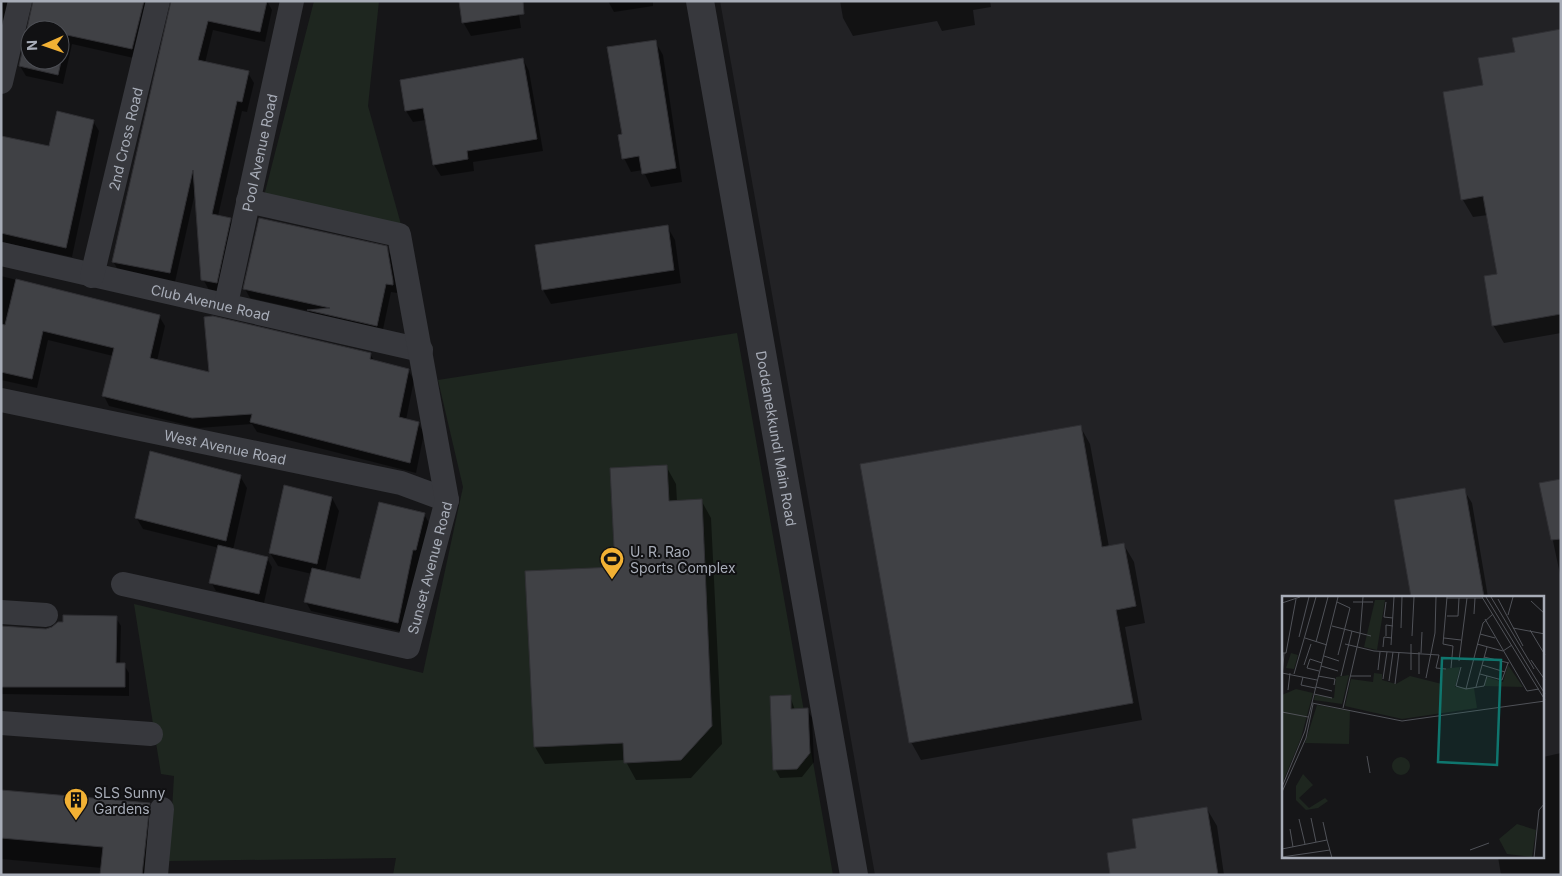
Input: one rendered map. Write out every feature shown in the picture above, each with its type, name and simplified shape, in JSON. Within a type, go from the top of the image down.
[{"type":"street","points":[[1,82],[20,1]]},
{"type":"street","name":"2nd Cross Road","points":[[92,276],[158,1]]},
{"type":"street","name":"Pool Avenue Road","points":[[226,304],[292,1]]},
{"type":"street","name":"Doddanekkundi Main Road","points":[[700,1],[854,875]]},
{"type":"street","name":"Sunset Avenue Road","points":[[123,584],[408,647],[448,500],[399,236],[248,201]]},
{"type":"street","name":"Club Avenue Road","points":[[1,254],[421,350]]},
{"type":"street","name":"West Avenue Road","points":[[1,400],[401,483],[448,500]]},
{"type":"street","points":[[1,612],[46,615]]},
{"type":"street","points":[[1,723],[151,734]]},
{"type":"street","points":[[156,875],[162,809]]},
{"type":"shaded area","points":[[314,1],[379,1],[368,106],[402,228],[264,196]]},
{"type":"shaded area","points":[[720,1],[1561,1],[1561,875],[875,875]]},
{"type":"shaded area","name":"U. R. Rao Sports Complex","points":[[737,333],[833,875],[393,875],[396,858],[169,861],[174,776],[161,774],[134,604],[423,673],[463,487],[438,380]]},
{"type":"building","points":[[33,1],[144,1],[132,49],[70,36],[70,20],[29,20]]},
{"type":"building","points":[[171,1],[267,1],[260,32],[208,21],[198,60],[249,71],[242,102],[237,101],[212,214],[231,218],[217,283],[201,280],[193,170],[170,273],[112,262]]},
{"type":"building","points":[[459,1],[523,1],[524,14],[462,23]]},
{"type":"building","points":[[1561,29],[1561,314],[1492,326],[1484,276],[1497,274],[1483,196],[1461,200],[1443,92],[1483,85],[1478,58],[1515,52],[1512,38]]},
{"type":"building","points":[[656,40],[676,168],[642,174],[639,156],[622,159],[618,135],[622,134],[607,47]]},
{"type":"building","points":[[523,58],[537,139],[467,151],[468,159],[433,165],[423,108],[405,111],[400,80]]},
{"type":"building","points":[[36,70],[59,70],[58,75]]},
{"type":"building","points":[[57,111],[94,120],[66,248],[1,233],[1,136],[49,146]]},
{"type":"building","points":[[259,218],[387,246],[393,285],[386,284],[377,326],[307,310],[330,308],[243,289]]},
{"type":"building","points":[[668,225],[674,270],[542,290],[535,245]]},
{"type":"building","points":[[16,279],[160,315],[150,358],[209,372],[204,317],[213,316],[371,353],[370,359],[409,369],[399,417],[419,422],[410,463],[250,422],[252,414],[192,418],[102,396],[114,348],[43,331],[32,379],[1,372],[1,324],[5,325]]},
{"type":"building","points":[[1081,425],[1102,547],[1124,543],[1136,606],[1116,610],[1133,703],[909,743],[860,464]]},
{"type":"building","points":[[150,451],[241,475],[226,541],[135,518]]},
{"type":"building","points":[[667,465],[669,501],[702,499],[712,726],[681,760],[624,763],[623,743],[534,747],[525,571],[615,567],[610,468]]},
{"type":"building","points":[[1561,479],[1561,539],[1551,540],[1539,483]]},
{"type":"building","points":[[284,485],[332,497],[317,564],[269,553]]},
{"type":"building","points":[[1465,488],[1484,596],[1411,596],[1394,500]]},
{"type":"building","points":[[379,502],[425,513],[416,550],[413,550],[398,623],[304,602],[312,568],[360,579]]},
{"type":"building","points":[[218,545],[268,557],[259,594],[209,583]]},
{"type":"building","points":[[63,615],[117,616],[116,663],[125,663],[125,687],[1,687],[1,626],[46,629],[58,622],[63,622]]},
{"type":"building","points":[[791,695],[791,709],[808,708],[810,753],[797,769],[773,770],[770,696]]},
{"type":"building","name":"SLS Sunny Gardens","points":[[1,790],[150,803],[142,875],[100,875],[103,847],[1,838]]},
{"type":"building","points":[[1207,807],[1218,875],[1110,875],[1107,853],[1136,848],[1132,819]]},
{"type":"place","name":"U. R. Rao Sports Complex","points":[[612,580]]},
{"type":"place","name":"SLS Sunny Gardens","points":[[76,821]]}]
